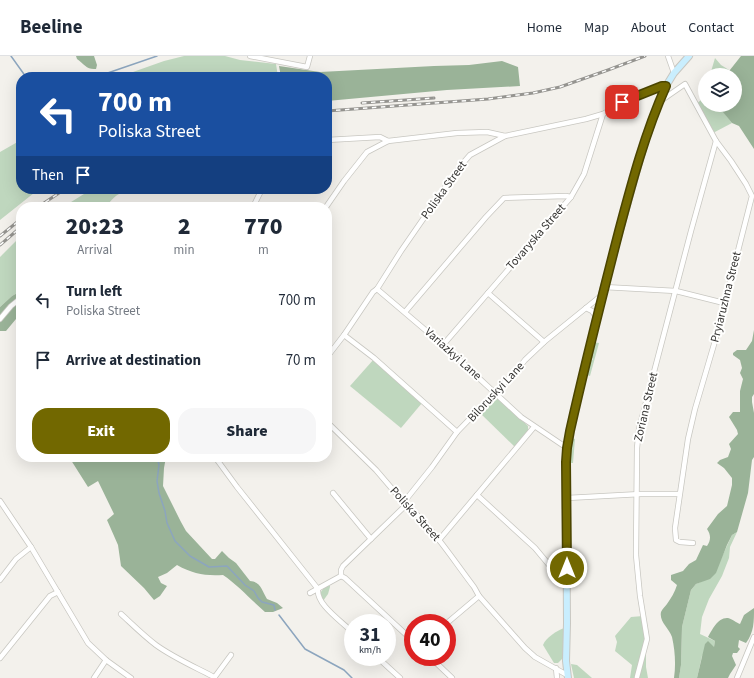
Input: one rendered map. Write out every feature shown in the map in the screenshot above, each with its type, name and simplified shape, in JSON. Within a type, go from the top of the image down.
[{"type":"street","points":[[250,56],[307,66],[310,56]]},
{"type":"street","points":[[668,56],[674,73]]},
{"type":"street","points":[[568,676],[566,661],[567,448],[570,431],[604,287],[644,144],[666,86],[674,73],[689,56]]},
{"type":"street","name":"Pryiaruzhna Street","points":[[659,102],[685,84],[716,141],[731,161],[752,196],[688,439],[675,528],[676,540],[693,544]]},
{"type":"street","name":"Poliska Street","points":[[332,351],[373,292],[377,289],[401,251],[470,155],[505,136],[560,125],[602,114],[633,97],[662,86],[666,86]]},
{"type":"street","name":"Tovaryska Street","points":[[443,345],[571,197],[584,174],[602,114]]},
{"type":"street","points":[[329,202],[367,152],[388,141],[457,133],[487,132],[505,136]]},
{"type":"street","points":[[332,140],[380,137],[388,141]]},
{"type":"street","name":"Zoriana Street","points":[[637,678],[647,639],[640,596],[636,555],[637,448],[639,429],[716,141]]},
{"type":"street","points":[[405,312],[504,198],[571,197]]},
{"type":"street","points":[[604,287],[676,291],[724,303]]},
{"type":"street","name":"Variazkyi Lane","points":[[377,289],[496,392],[521,417],[567,448]]},
{"type":"street","points":[[488,293],[544,342]]},
{"type":"street","name":"Biloruskyi Lane","points":[[341,576],[343,566],[405,504],[457,432],[544,342],[602,295]]},
{"type":"street","points":[[0,319],[16,302]]},
{"type":"street","points":[[586,308],[592,311],[597,318]]},
{"type":"street","points":[[344,335],[379,363],[457,432]]},
{"type":"street","name":"Poliska Street","points":[[332,427],[376,470],[405,504],[413,510],[439,540],[479,596],[525,648],[535,657],[568,676]]},
{"type":"street","points":[[439,540],[534,427]]},
{"type":"street","points":[[219,462],[318,589],[319,599],[322,603],[344,624]]},
{"type":"street","points":[[334,493],[371,539]]},
{"type":"street","points":[[567,498],[679,494]]},
{"type":"street","points":[[477,495],[535,548],[550,566],[567,568]]},
{"type":"street","points":[[0,501],[31,547],[88,642],[106,660],[131,678]]},
{"type":"street","points":[[0,580],[16,559],[31,547]]},
{"type":"street","points":[[310,593],[341,576],[357,588],[404,632]]},
{"type":"street","points":[[0,658],[50,596],[58,592]]},
{"type":"street","points":[[456,615],[479,596]]},
{"type":"street","points":[[121,614],[157,646],[214,678],[231,655]]},
{"type":"street","points":[[737,678],[754,639]]},
{"type":"street","points":[[94,678],[106,660]]},
{"type":"street","points":[[387,666],[400,678]]},
{"type":"street","points":[[439,666],[452,678]]},
{"type":"street","points":[[556,668],[556,678]]},
{"type":"green space","points":[[76,56],[94,56],[97,65],[96,69],[90,69],[77,59]]},
{"type":"green space","points":[[184,56],[225,56],[240,60],[276,64],[277,72],[133,72],[164,61]]},
{"type":"green space","points":[[741,56],[754,56],[754,149],[739,126],[732,123],[723,112],[742,112],[742,68],[732,68]]},
{"type":"green space","points":[[715,58],[726,68],[712,68]]},
{"type":"green space","points":[[502,61],[518,67],[520,86],[447,90],[332,101],[332,72],[320,72],[434,66],[469,65]]},
{"type":"green space","points":[[279,66],[320,72],[280,72]]},
{"type":"green space","points":[[701,112],[723,112],[732,123],[713,133]]},
{"type":"green space","points":[[16,143],[16,194],[33,194],[23,202],[16,202],[16,207],[0,220],[0,152]]},
{"type":"green space","points":[[84,194],[120,194],[110,202],[71,202]]},
{"type":"green space","points":[[16,241],[16,294],[0,307],[0,257]]},
{"type":"green space","points":[[16,294],[16,319],[6,331],[0,331],[0,307]]},
{"type":"green space","points":[[754,330],[754,394],[752,397],[752,402],[754,413],[754,457],[752,460],[748,493],[737,532],[732,535],[716,573],[710,579],[696,584],[691,590],[682,627],[681,665],[679,678],[674,678],[675,663],[673,642],[671,634],[661,619],[661,612],[677,585],[671,580],[671,575],[683,571],[689,564],[696,560],[703,545],[707,546],[709,542],[710,535],[707,529],[718,514],[727,506],[732,485],[732,478],[724,468],[717,463],[728,457],[731,449],[729,444],[738,434],[729,417],[733,412],[740,412],[740,391],[743,379],[740,373],[742,368],[740,360],[733,355],[733,353],[737,350],[746,350],[752,341]]},
{"type":"green space","points":[[593,342],[599,343],[590,376],[586,375],[589,361],[593,359],[590,356]]},
{"type":"green space","points":[[374,359],[422,403],[401,428],[350,386]]},
{"type":"green space","points":[[495,396],[528,426],[528,431],[515,447],[479,412]]},
{"type":"green space","points":[[571,439],[575,439],[573,463],[569,463]]},
{"type":"green space","points":[[72,462],[165,462],[163,486],[186,531],[212,559],[215,559],[222,551],[236,563],[250,581],[259,585],[267,599],[277,603],[283,608],[273,612],[265,612],[223,575],[199,574],[177,565],[167,573],[158,577],[161,583],[167,586],[160,596],[154,600],[121,566],[118,545],[107,520],[114,514],[98,481],[88,487]]},
{"type":"green space","points":[[737,532],[730,547],[729,558],[722,576],[709,599],[702,617],[700,634],[715,641],[714,648],[702,656],[697,678],[679,678],[681,665],[682,627],[691,590],[696,584],[705,580],[720,561],[732,535]]},
{"type":"green space","points":[[327,586],[330,587],[328,594],[323,601],[320,593]]},
{"type":"green space","points":[[754,608],[754,622],[751,635],[746,643],[739,640],[738,647],[740,649],[737,653],[733,653],[732,656],[736,665],[728,678],[697,678],[705,644],[708,641],[714,647],[715,641],[708,637],[716,624],[724,618],[728,618],[740,624],[744,615]]},
{"type":"green space","points":[[643,616],[648,678],[630,678],[632,665],[615,651],[617,642],[615,636],[631,617]]},
{"type":"green space","points":[[564,628],[563,658],[558,663],[554,663],[543,645],[549,637]]},
{"type":"green space","points":[[571,664],[577,665],[592,678],[574,678]]},
{"type":"waterway","points":[[11,56],[22,72]]},
{"type":"waterway","points":[[111,72],[157,56]]},
{"type":"waterway","points":[[158,462],[157,481],[159,493],[167,523],[175,541],[190,556],[209,567],[227,566],[245,585],[254,591],[262,602],[274,605],[275,610]]},
{"type":"waterway","points":[[279,615],[305,649],[344,670],[352,678]]},
{"type":"railway","points":[[332,111],[488,99],[533,93],[560,87],[645,56]]},
{"type":"railway","points":[[362,103],[434,98]]},
{"type":"railway","points":[[46,202],[58,194]]},
{"type":"railway","points":[[0,236],[16,223]]},
{"type":"railway","points":[[0,245],[16,231]]},
{"type":"route","points":[[567,568],[566,462],[570,431],[602,295],[630,190],[644,144],[666,86],[662,86],[622,102]]}]
